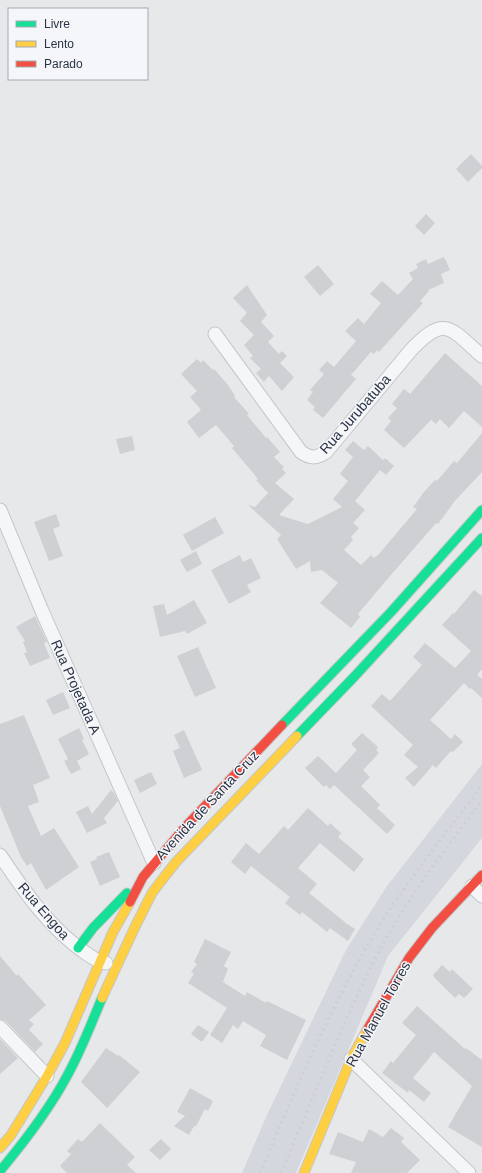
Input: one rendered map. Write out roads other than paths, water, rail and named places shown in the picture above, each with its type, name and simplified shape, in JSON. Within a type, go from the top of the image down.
[{"type":"main road","name":"Avenida de Santa Cruz","points":[[0,1148],[11,1135],[65,1043],[113,932],[143,878],[154,863],[186,826],[391,612],[482,510]]},
{"type":"main road","name":"Avenida de Santa Cruz","points":[[0,1170],[17,1151],[47,1110],[68,1074],[86,1039],[119,963],[150,898],[176,862],[354,677],[482,538]]},
{"type":"main road","name":"Rua Manuel Torres","points":[[304,1173],[351,1059],[409,958],[432,928],[482,875]]},
{"type":"main road","points":[[78,948],[93,928],[143,878]]},
{"type":"street","name":"Rua Jurubatuba","points":[[215,334],[301,452],[307,456],[315,458],[326,452],[411,350],[432,331],[439,328],[448,328],[460,336],[482,356]]},
{"type":"street","name":"Rua Projetada A","points":[[0,510],[42,611],[154,863]]},
{"type":"street","name":"Rua Engoa","points":[[0,855],[19,884],[52,924],[78,948],[100,962],[119,963]]},
{"type":"street","points":[[472,886],[482,896]]},
{"type":"street","points":[[0,1027],[47,1076]]},
{"type":"street","points":[[351,1059],[469,1173]]},
{"type":"railway","points":[[260,1173],[332,1012],[365,950],[406,885],[482,785]]},
{"type":"railway","points":[[281,1173],[340,1033],[379,951],[415,892],[482,800]]}]
